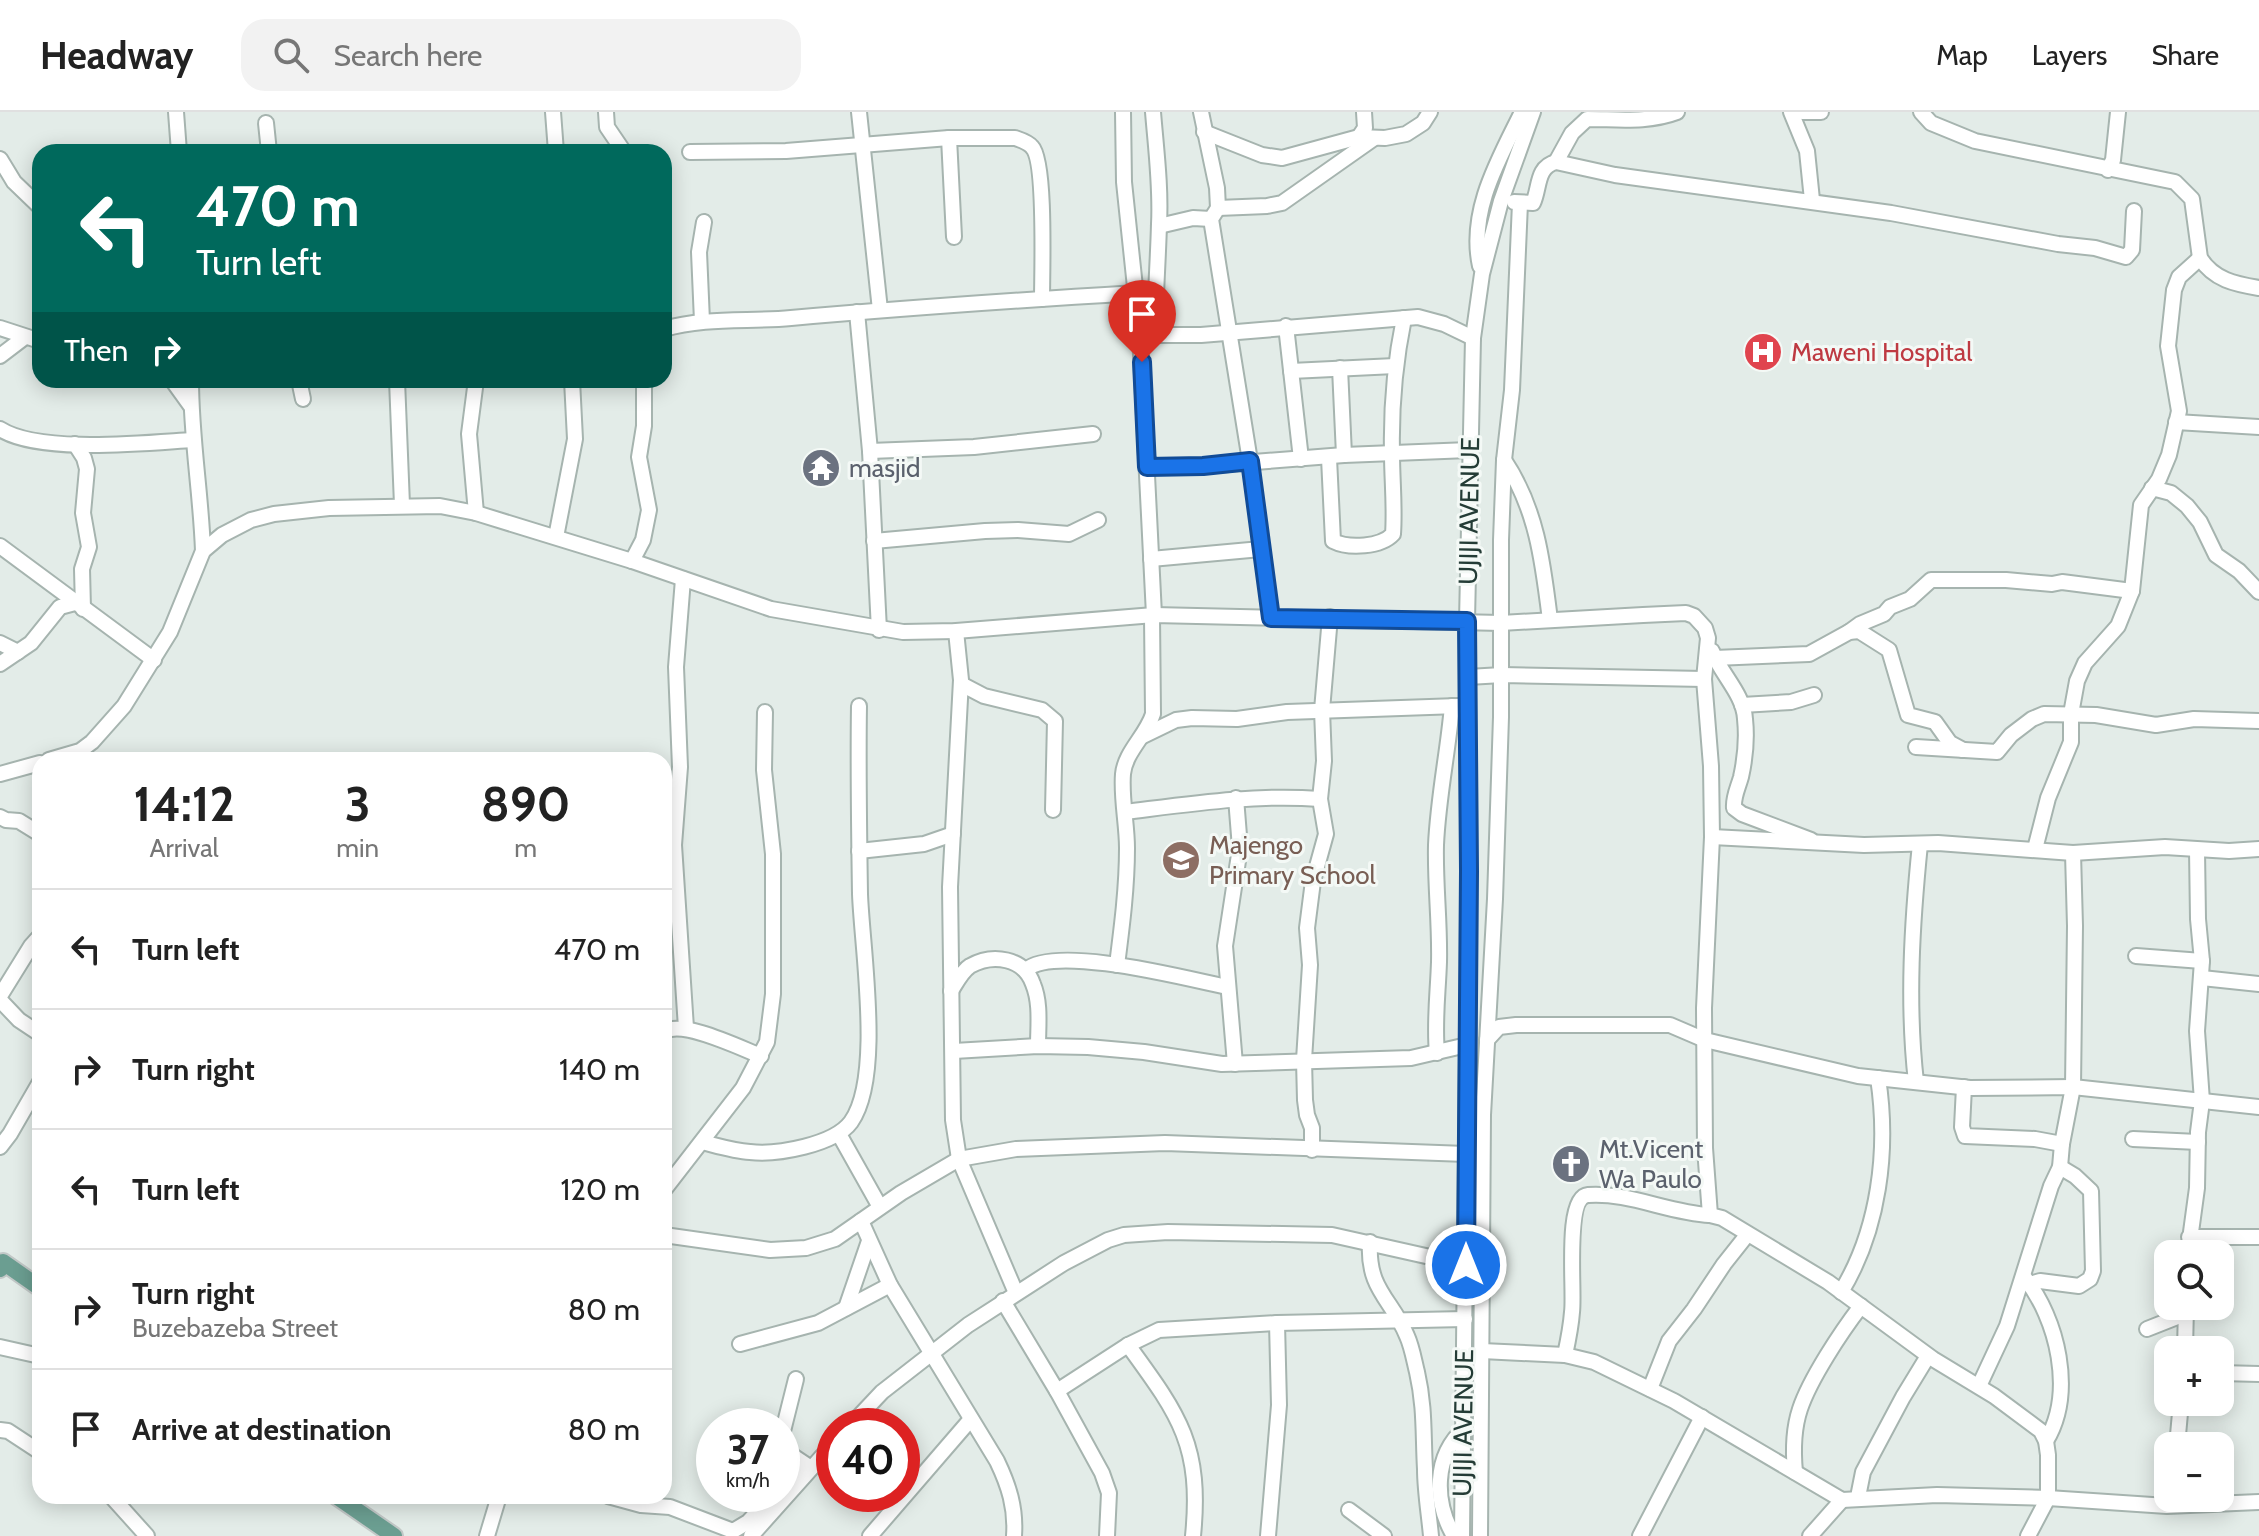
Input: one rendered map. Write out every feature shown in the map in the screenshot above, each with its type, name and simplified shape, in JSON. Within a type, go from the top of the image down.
[{"type":"main road","points":[[1,1264],[32,1283]]},
{"type":"main road","points":[[348,1504],[394,1536]]},
{"type":"street","points":[[176,112],[178,144]]},
{"type":"street","points":[[553,112],[555,144]]},
{"type":"street","points":[[606,112],[607,127],[619,144]]},
{"type":"street","points":[[859,112],[880,310]]},
{"type":"street","points":[[1123,112],[1124,182],[1136,293],[1148,336]]},
{"type":"street","points":[[1117,965],[1127,848],[1123,774],[1127,760],[1153,714],[1147,467],[1148,336],[1159,226],[1153,112]]},
{"type":"street","points":[[1201,112],[1217,188],[1215,214],[1228,331],[1250,461],[1271,618]]},
{"type":"street","points":[[1359,137],[1365,128],[1364,112]]},
{"type":"street","points":[[1204,132],[1275,158],[1359,137],[1392,138],[1414,130],[1430,112]]},
{"type":"street","points":[[1556,162],[1572,133],[1587,119],[1635,120],[1677,112]]},
{"type":"street","points":[[1791,112],[1807,151],[1812,200]]},
{"type":"street","points":[[1802,112],[1821,112]]},
{"type":"street","points":[[2108,170],[2113,160],[2118,112]]},
{"type":"street","points":[[1482,274],[1478,249],[1479,226],[1486,190],[1528,113]]},
{"type":"street","name":"UJIJI AVENUE","points":[[1462,1536],[1469,871],[1459,706],[1468,677],[1473,338],[1482,274],[1528,113]]},
{"type":"street","points":[[1929,116],[1975,141],[2175,182],[2192,199],[2200,258],[2214,276],[2259,288]]},
{"type":"street","points":[[266,123],[268,144]]},
{"type":"street","points":[[949,138],[954,237]]},
{"type":"street","points":[[690,152],[786,151],[949,138],[1015,138],[1033,147],[1038,163],[1043,227],[1042,299]]},
{"type":"street","points":[[1159,226],[1282,203],[1376,138]]},
{"type":"street","points":[[0,159],[14,182],[32,199]]},
{"type":"street","points":[[1501,201],[1530,204],[1535,200],[1543,170],[1556,162],[1615,175],[1812,200],[2044,242],[2095,248],[2126,257],[2132,250],[2134,211]]},
{"type":"street","points":[[1480,1536],[1483,1115],[1495,899],[1502,675],[1504,460],[1513,387],[1520,203]]},
{"type":"street","points":[[702,321],[699,252],[704,222]]},
{"type":"street","points":[[2035,849],[2048,798],[2071,742],[2073,695],[2081,672],[2118,626],[2132,591],[2141,505],[2169,455],[2179,404],[2170,367],[2169,328],[2177,281],[2200,258]]},
{"type":"street","points":[[672,327],[702,321],[786,319],[1136,293]]},
{"type":"street","points":[[857,312],[870,451],[879,630]]},
{"type":"street","points":[[1148,336],[1404,318],[1430,319],[1473,338]]},
{"type":"street","points":[[1340,368],[1331,536],[1337,544],[1353,546],[1387,541],[1393,534],[1395,366],[1404,318]]},
{"type":"street","points":[[1286,326],[1301,459]]},
{"type":"street","points":[[0,328],[32,339]]},
{"type":"street","points":[[0,356],[32,339]]},
{"type":"street","points":[[1291,371],[1395,366]]},
{"type":"street","points":[[178,388],[190,405]]},
{"type":"street","points":[[77,752],[100,735],[124,706],[154,660],[188,593],[203,551],[192,440],[191,388]]},
{"type":"street","points":[[301,388],[303,399]]},
{"type":"street","points":[[397,388],[402,505]]},
{"type":"street","points":[[475,388],[469,434],[476,513]]},
{"type":"street","points":[[556,537],[575,439],[572,388]]},
{"type":"street","points":[[632,561],[643,540],[649,510],[639,457],[644,426],[644,388]]},
{"type":"street","points":[[2176,422],[2259,427]]},
{"type":"street","points":[[0,429],[27,440],[75,444],[192,440]]},
{"type":"street","points":[[870,451],[974,447],[1093,434]]},
{"type":"street","points":[[75,444],[87,469],[83,513],[89,547],[82,569],[79,606]]},
{"type":"street","points":[[1147,467],[1469,450]]},
{"type":"street","points":[[1504,460],[1522,488],[1538,533],[1550,620]]},
{"type":"street","points":[[2152,488],[2171,493],[2193,511],[2216,555],[2239,571],[2259,592]]},
{"type":"street","points":[[203,551],[235,527],[274,514],[329,508],[440,506],[476,513],[556,537],[771,609],[879,630],[956,631],[1153,616],[1330,617],[1501,623],[1686,613],[1701,621],[1715,658],[1742,705],[1745,746],[1734,808],[1742,814],[1819,843]]},
{"type":"street","points":[[874,541],[996,530],[1069,534],[1098,520]]},
{"type":"street","points":[[0,546],[154,660]]},
{"type":"street","points":[[1151,559],[1261,549]]},
{"type":"street","points":[[683,579],[676,667],[680,767],[674,845],[686,1028]]},
{"type":"street","points":[[1715,658],[1809,654],[1860,624],[1884,614],[1890,607],[1910,599],[1931,580],[2062,582],[2132,591]]},
{"type":"street","points":[[0,664],[31,643],[60,607],[79,606]]},
{"type":"street","points":[[1312,1150],[1312,1128],[1305,1100],[1304,1060],[1310,965],[1307,928],[1313,881],[1326,834],[1320,799],[1324,761],[1322,710],[1330,617]]},
{"type":"street","points":[[956,631],[961,684],[950,887],[953,1120],[959,1159],[1010,1297],[1102,1473],[1109,1493],[1107,1536]]},
{"type":"street","points":[[1849,632],[1859,631],[1889,650],[1908,715],[1935,722],[1950,743],[1964,751]]},
{"type":"street","points":[[1708,638],[1704,679],[1711,766],[1712,837],[1706,954],[1705,1148],[1710,1215]]},
{"type":"street","points":[[0,643],[18,652]]},
{"type":"street","points":[[1468,677],[1704,679]]},
{"type":"street","points":[[961,684],[984,696],[1042,710],[1055,721],[1053,810]]},
{"type":"street","points":[[1742,705],[1791,702],[1814,695]]},
{"type":"street","points":[[702,1142],[768,1153],[804,1146],[839,1134],[858,1110],[866,1081],[868,1048],[859,851],[859,706]]},
{"type":"street","points":[[1143,736],[1176,720],[1192,718],[1237,719],[1322,710],[1459,706],[1439,800],[1436,847],[1439,961],[1434,1019],[1437,1053]]},
{"type":"street","points":[[672,1180],[743,1088],[761,1056],[769,1032],[773,994],[773,854],[764,770],[765,712]]},
{"type":"street","points":[[1916,747],[1997,752],[2007,738],[2044,714],[2118,718],[2156,725],[2194,719],[2259,721]]},
{"type":"street","points":[[0,774],[32,765]]},
{"type":"street","points":[[1125,812],[1236,798],[1289,796],[1320,799]]},
{"type":"street","points":[[1235,1064],[1225,946],[1240,848],[1236,798]]},
{"type":"street","points":[[0,817],[19,821],[32,829]]},
{"type":"street","points":[[859,851],[924,844],[953,834]]},
{"type":"street","points":[[1712,837],[2073,853],[2165,847],[2259,849]]},
{"type":"street","points":[[1916,1082],[1910,953],[1920,844]]},
{"type":"street","points":[[2189,1240],[2197,1188],[2202,1101],[2197,1016],[2202,961],[2197,850]]},
{"type":"street","points":[[1979,1386],[2027,1280],[2051,1186],[2060,1167],[2073,1087],[2073,853]]},
{"type":"street","points":[[32,945],[0,998],[19,1020],[32,1029]]},
{"type":"street","points":[[2136,956],[2202,961]]},
{"type":"street","points":[[951,991],[967,967],[980,961],[994,958],[1019,964],[1026,970],[1035,988],[1038,1046]]},
{"type":"street","points":[[1026,970],[1040,961],[1117,965],[1227,987]]},
{"type":"street","points":[[2202,978],[2259,984]]},
{"type":"street","points":[[1487,1040],[1499,1027],[1670,1025],[1705,1040],[1858,1076],[1964,1087],[2073,1087],[2259,1107]]},
{"type":"street","points":[[672,1027],[686,1028],[761,1056]]},
{"type":"street","points":[[954,1051],[1038,1046],[1123,1049],[1198,1062],[1235,1064],[1380,1060],[1437,1053],[1467,1045]]},
{"type":"street","points":[[1841,1292],[1857,1266],[1872,1217],[1884,1130],[1878,1078]]},
{"type":"street","points":[[1964,1087],[1962,1127],[1965,1136],[2035,1139],[2062,1144]]},
{"type":"street","points":[[0,1147],[32,1096]]},
{"type":"street","points":[[839,1134],[880,1207]]},
{"type":"street","points":[[2133,1139],[2198,1142]]},
{"type":"street","points":[[672,1236],[770,1250],[806,1248],[835,1239],[880,1207],[959,1159],[1016,1149],[1120,1144],[1466,1154]]},
{"type":"street","points":[[2027,1280],[2079,1286],[2090,1279],[2093,1271],[2091,1191],[2060,1167]]},
{"type":"street","points":[[1565,1355],[1573,1311],[1573,1231],[1580,1197],[1607,1196],[1722,1218],[1841,1292],[1928,1356],[1979,1386],[2041,1431],[2046,1441],[2048,1498],[2028,1536]]},
{"type":"street","points":[[861,1221],[887,1287],[932,1352],[1009,1485],[1014,1508],[1014,1536]]},
{"type":"street","points":[[867,1408],[932,1352],[1010,1297],[1080,1254],[1124,1235],[1168,1232],[1332,1235],[1466,1265]]},
{"type":"street","points":[[1650,1389],[1669,1341],[1747,1235]]},
{"type":"street","points":[[2189,1237],[2259,1237]]},
{"type":"street","points":[[846,1308],[869,1241]]},
{"type":"street","points":[[1370,1242],[1374,1277],[1407,1336],[1425,1415],[1425,1471],[1431,1536]]},
{"type":"street","points":[[2027,1280],[2057,1346],[2061,1369],[2056,1420],[2046,1441]]},
{"type":"street","points":[[855,1283],[887,1287]]},
{"type":"street","points":[[740,1344],[818,1323],[887,1287]]},
{"type":"street","points":[[1795,1472],[1793,1451],[1799,1410],[1861,1306]]},
{"type":"street","points":[[1057,1391],[1128,1345],[1159,1330],[1277,1323],[1465,1319]]},
{"type":"street","points":[[2147,1329],[2165,1320]]},
{"type":"street","points":[[1268,1536],[1279,1405],[1277,1323]]},
{"type":"street","points":[[1128,1345],[1173,1410],[1189,1442],[1196,1493],[1193,1536]]},
{"type":"street","points":[[0,1347],[32,1354]]},
{"type":"street","points":[[1482,1351],[1565,1355],[1594,1362],[1702,1417],[1842,1500]]},
{"type":"street","points":[[1858,1497],[1863,1472],[1928,1356]]},
{"type":"street","points":[[2234,1373],[2259,1374]]},
{"type":"street","points":[[789,1408],[796,1379]]},
{"type":"street","points":[[1640,1536],[1702,1417]]},
{"type":"street","points":[[870,1536],[971,1419]]},
{"type":"street","points":[[2033,1423],[2056,1420]]},
{"type":"street","points":[[1454,1536],[1440,1507],[1438,1490],[1449,1451],[1456,1436],[1465,1428]]},
{"type":"street","points":[[0,1430],[8,1431],[32,1447]]},
{"type":"street","points":[[800,1468],[816,1456]]},
{"type":"street","points":[[800,1460],[805,1464]]},
{"type":"street","points":[[751,1536],[805,1464]]},
{"type":"street","points":[[1810,1536],[1842,1500],[1858,1497],[2154,1502]]},
{"type":"street","points":[[2234,1502],[2259,1502]]},
{"type":"street","points":[[118,1504],[147,1536]]},
{"type":"street","points":[[487,1536],[497,1504]]},
{"type":"street","points":[[637,1504],[670,1507],[733,1531],[757,1512]]},
{"type":"street","points":[[1349,1510],[1384,1536]]},
{"type":"place","name":"Maweni Hospital","points":[[1763,352]]},
{"type":"place","name":"masjid","points":[[821,468]]},
{"type":"place","name":"Majengo Primary School","points":[[1181,860]]},
{"type":"place","name":"Mt.Vicent Wa Paulo","points":[[1571,1164]]},
{"type":"route","points":[[1142,362],[1147,467],[1250,461],[1271,618],[1467,621],[1466,1265]]}]
